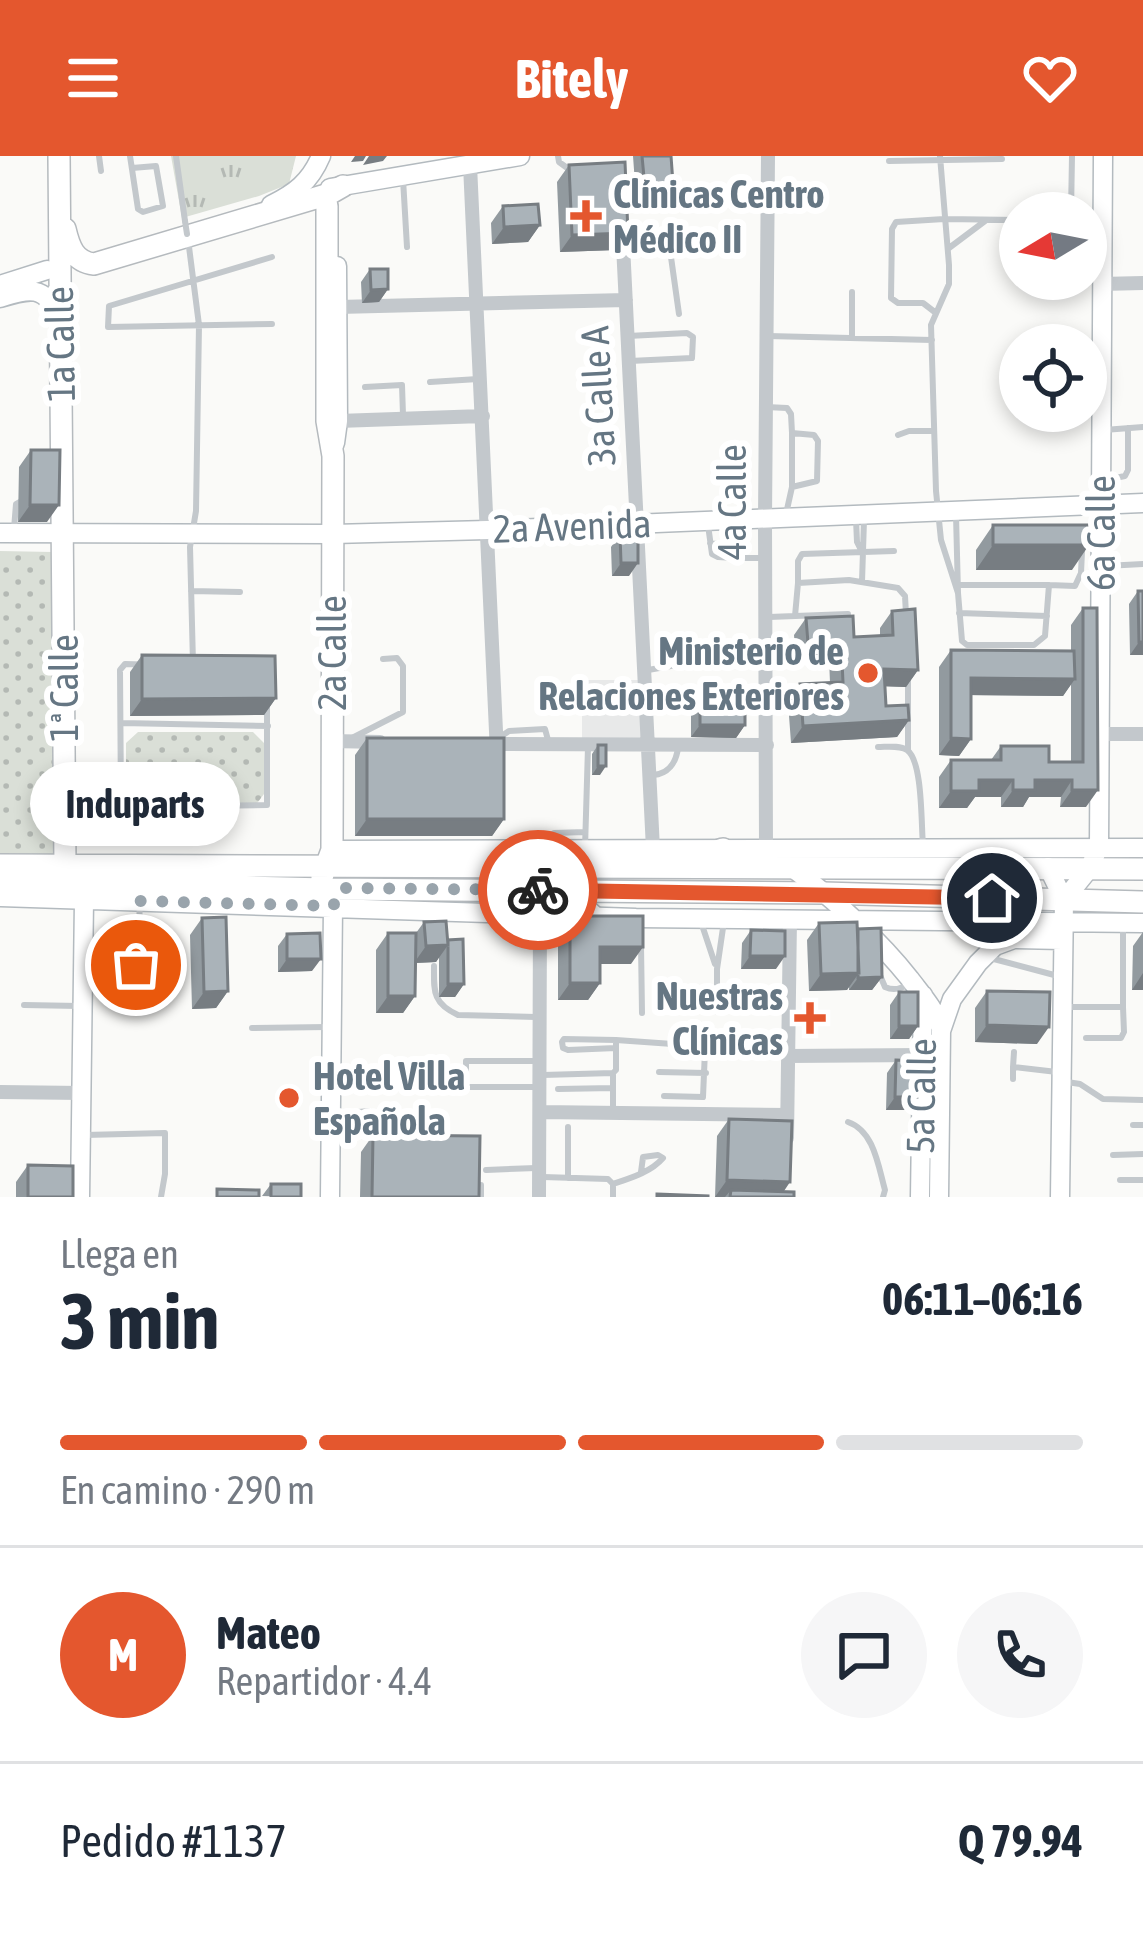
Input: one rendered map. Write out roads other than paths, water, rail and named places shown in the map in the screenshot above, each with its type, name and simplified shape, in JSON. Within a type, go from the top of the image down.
[{"type":"main road","name":"1a Calle","points":[[59,156],[62,533]]},
{"type":"main road","points":[[61,211],[72,249],[86,263],[94,263],[186,229],[329,194],[343,186]]},
{"type":"main road","name":"2a Calle","points":[[327,206],[327,421],[333,456],[339,741],[333,878]]},
{"type":"main road","name":"1ª Calle","points":[[62,533],[74,882]]},
{"type":"main road","points":[[0,880],[333,878],[658,859],[723,849]]},
{"type":"main road","points":[[658,859],[794,869],[1143,869]]},
{"type":"main road","points":[[0,865],[74,882]]},
{"type":"main road","points":[[333,878],[565,890],[824,893],[1063,920],[1143,902]]},
{"type":"main road","points":[[565,890],[592,915]]},
{"type":"street","points":[[271,205],[301,188],[321,156]]},
{"type":"street","points":[[102,254],[401,166],[470,164],[520,156]]},
{"type":"street","name":"4a Calle","points":[[766,849],[768,156]]},
{"type":"street","name":"6a Calle","points":[[1102,192],[1103,156]]},
{"type":"street","points":[[470,164],[497,765]]},
{"type":"street","name":"2a Calle","points":[[333,456],[338,421],[336,197],[343,186]]},
{"type":"street","name":"3a Calle A","points":[[620,203],[658,859]]},
{"type":"street","points":[[0,285],[46,270]]},
{"type":"street","points":[[1107,284],[1143,283]]},
{"type":"street","points":[[0,298],[41,293],[60,319]]},
{"type":"street","points":[[338,307],[626,300]]},
{"type":"street","points":[[338,421],[483,416]]},
{"type":"street","name":"6a Calle","points":[[1063,920],[1099,847],[1101,432]]},
{"type":"street","name":"2a Avenida","points":[[7,533],[487,530],[1143,503]]},
{"type":"street","points":[[1101,734],[1143,734]]},
{"type":"street","points":[[339,741],[390,742]]},
{"type":"street","points":[[475,744],[767,745]]},
{"type":"street","points":[[500,829],[500,850]]},
{"type":"street","points":[[0,897],[74,882],[140,901],[333,878],[500,850],[548,850],[585,841],[658,859]]},
{"type":"street","points":[[723,849],[1143,848]]},
{"type":"street","name":"5a Calle","points":[[766,849],[856,918],[935,1012],[941,1031],[939,1197]]},
{"type":"street","points":[[1048,867],[1063,920],[1062,1007],[1056,1034],[1061,1077],[1060,1197]]},
{"type":"street","points":[[333,878],[540,914],[592,915],[638,927],[697,917],[1133,923]]},
{"type":"street","name":"2a Calle","points":[[330,1197],[333,878]]},
{"type":"street","name":"1ª Calle","points":[[74,882],[83,1005],[80,1197]]},
{"type":"street","points":[[539,1197],[540,914]]},
{"type":"street","points":[[787,1156],[790,919]]},
{"type":"street","points":[[984,955],[994,946],[1063,920]]},
{"type":"street","name":"5a Calle","points":[[941,1031],[952,999],[984,955]]},
{"type":"street","name":"5a Calle","points":[[917,988],[922,1055],[920,1197]]},
{"type":"street","points":[[788,1056],[922,1055]]},
{"type":"street","points":[[0,1092],[82,1093]]},
{"type":"street","points":[[540,1112],[787,1115]]},
{"type":"lane","points":[[99,156],[101,171]]},
{"type":"lane","points":[[130,156],[138,209],[163,206],[156,166],[132,168]]},
{"type":"lane","points":[[176,156],[199,325],[193,666]]},
{"type":"lane","points":[[557,156],[566,169],[581,170]]},
{"type":"lane","points":[[1071,192],[1072,156]]},
{"type":"lane","points":[[940,158],[950,248],[949,284],[931,325],[934,431],[958,590],[960,636],[967,645],[1034,645],[1045,636],[1049,585]]},
{"type":"lane","points":[[889,160],[1002,159]]},
{"type":"lane","points":[[401,166],[407,247]]},
{"type":"lane","points":[[950,248],[986,220]]},
{"type":"lane","points":[[936,313],[923,303],[898,303],[891,298],[896,221],[999,220]]},
{"type":"lane","points":[[623,250],[670,250],[679,314]]},
{"type":"lane","points":[[272,257],[109,306],[109,327],[272,324]]},
{"type":"lane","points":[[852,292],[852,337]]},
{"type":"lane","points":[[628,336],[687,333],[694,337],[692,358],[630,361]]},
{"type":"lane","points":[[766,336],[932,340]]},
{"type":"lane","points":[[430,382],[481,379]]},
{"type":"lane","points":[[364,387],[402,385],[404,419]]},
{"type":"lane","points":[[766,406],[790,411],[792,487],[785,518]]},
{"type":"lane","points":[[1107,430],[1143,427]]},
{"type":"lane","points":[[1101,481],[1125,476],[1128,428]]},
{"type":"lane","points":[[898,435],[909,430],[934,431]]},
{"type":"lane","points":[[792,433],[817,437],[819,476],[815,483],[792,487]]},
{"type":"lane","points":[[7,533],[16,503],[32,498]]},
{"type":"lane","points":[[947,511],[942,547],[958,590]]},
{"type":"lane","points":[[859,515],[864,542],[862,582]]},
{"type":"lane","points":[[708,521],[712,554],[765,558]]},
{"type":"lane","points":[[958,590],[1075,586],[1082,540]]},
{"type":"lane","points":[[710,544],[735,545],[734,558]]},
{"type":"lane","points":[[795,616],[802,554],[894,550]]},
{"type":"lane","points":[[1101,566],[1143,564]]},
{"type":"lane","points":[[798,583],[843,580],[898,588],[904,592],[906,616]]},
{"type":"lane","points":[[191,591],[240,592]]},
{"type":"lane","points":[[959,613],[1047,616]]},
{"type":"lane","points":[[766,618],[848,614]]},
{"type":"lane","points":[[339,741],[403,712],[403,666],[397,658],[383,658]]},
{"type":"lane","points":[[644,671],[682,664]]},
{"type":"lane","points":[[121,666],[193,666],[267,668],[267,806],[123,807],[121,666]]},
{"type":"lane","points":[[908,679],[908,751]]},
{"type":"lane","points":[[121,723],[268,726]]},
{"type":"lane","points":[[585,841],[588,743]]},
{"type":"lane","points":[[650,775],[670,769],[678,744]]},
{"type":"lane","points":[[878,747],[908,751],[917,762],[923,849]]},
{"type":"lane","points":[[134,1004],[140,901]]},
{"type":"lane","points":[[697,917],[718,969]]},
{"type":"lane","points":[[717,1012],[725,918]]},
{"type":"lane","points":[[1086,1038],[1121,1038],[1133,923]]},
{"type":"lane","points":[[638,927],[642,1013]]},
{"type":"lane","points":[[984,955],[1062,977]]},
{"type":"lane","points":[[434,966],[434,992],[458,1016],[540,1017]]},
{"type":"lane","points":[[24,1005],[83,1005]]},
{"type":"lane","points":[[1062,1007],[1123,1007]]},
{"type":"lane","points":[[252,1028],[331,1027]]},
{"type":"lane","points":[[616,1044],[568,1050],[562,1042],[701,1046],[705,1050],[703,1096],[664,1096]]},
{"type":"lane","points":[[614,1113],[616,1044]]},
{"type":"lane","points":[[1012,1079],[1014,1052]]},
{"type":"lane","points":[[540,1074],[466,1061],[466,1087],[540,1074],[613,1073]]},
{"type":"lane","points":[[1013,1067],[1061,1077],[1103,1099],[1143,1100]]},
{"type":"lane","points":[[659,1072],[706,1073]]},
{"type":"lane","points":[[558,1089],[613,1088]]},
{"type":"lane","points":[[331,1115],[370,1112]]},
{"type":"lane","points":[[848,1122],[860,1126],[870,1143],[883,1197]]},
{"type":"lane","points":[[1133,1125],[1143,1125]]},
{"type":"lane","points":[[568,1127],[568,1178]]},
{"type":"lane","points":[[81,1135],[165,1133],[161,1197]]},
{"type":"lane","points":[[1113,1155],[1143,1154]]},
{"type":"lane","points":[[486,1170],[608,1179],[614,1184]]},
{"type":"lane","points":[[614,1184],[641,1172]]},
{"type":"lane","points":[[1120,1180],[1143,1180]]},
{"type":"lane","points":[[613,1197],[614,1184]]},
{"type":"lane","points":[[481,1185],[481,1197]]},
{"type":"place","name":"Clínicas Centro Médico II","points":[[586,216]]},
{"type":"place","name":"Ministerio de Relaciones Exteriores","points":[[868,673]]},
{"type":"place","name":"Induparts","points":[[136,965]]},
{"type":"place","name":"Nuestras Clínicas","points":[[810,1018]]},
{"type":"place","name":"Hotel Villa Española","points":[[289,1098]]}]
